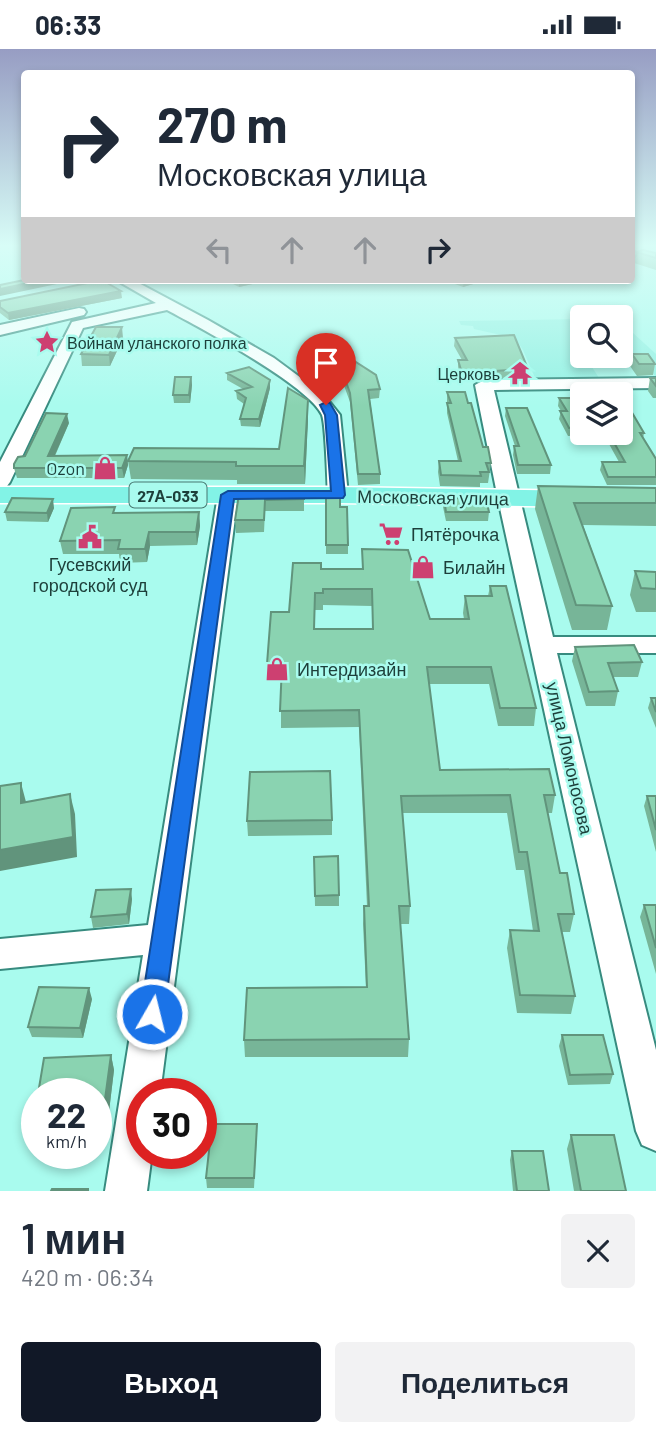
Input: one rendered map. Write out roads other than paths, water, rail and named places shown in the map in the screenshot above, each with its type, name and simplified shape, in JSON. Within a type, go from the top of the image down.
[{"type":"main road","name":"Московская улица","points":[[0,495],[338,495],[656,500]]},
{"type":"street","points":[[160,300],[260,357],[326,405],[331,415],[338,495]]},
{"type":"street","points":[[0,482],[77,325],[169,305]]},
{"type":"street","points":[[0,330],[79,312]]},
{"type":"street","name":"улица Ломоносова","points":[[656,383],[484,385],[508,499],[656,1131]]},
{"type":"street","points":[[126,1191],[228,495]]},
{"type":"street","points":[[544,645],[656,645]]},
{"type":"street","points":[[0,954],[163,938]]},
{"type":"place","name":"Войнам уланского полка","points":[[47,342]]},
{"type":"place","name":"Церковь","points":[[520,373]]},
{"type":"place","name":"Ozon","points":[[105,468]]},
{"type":"place","name":"Пятёрочка","points":[[391,534]]},
{"type":"place","name":"Гусевский городской суд","points":[[90,537]]},
{"type":"place","name":"Билайн","points":[[423,567]]},
{"type":"place","name":"Интердизайн","points":[[277,669]]}]
